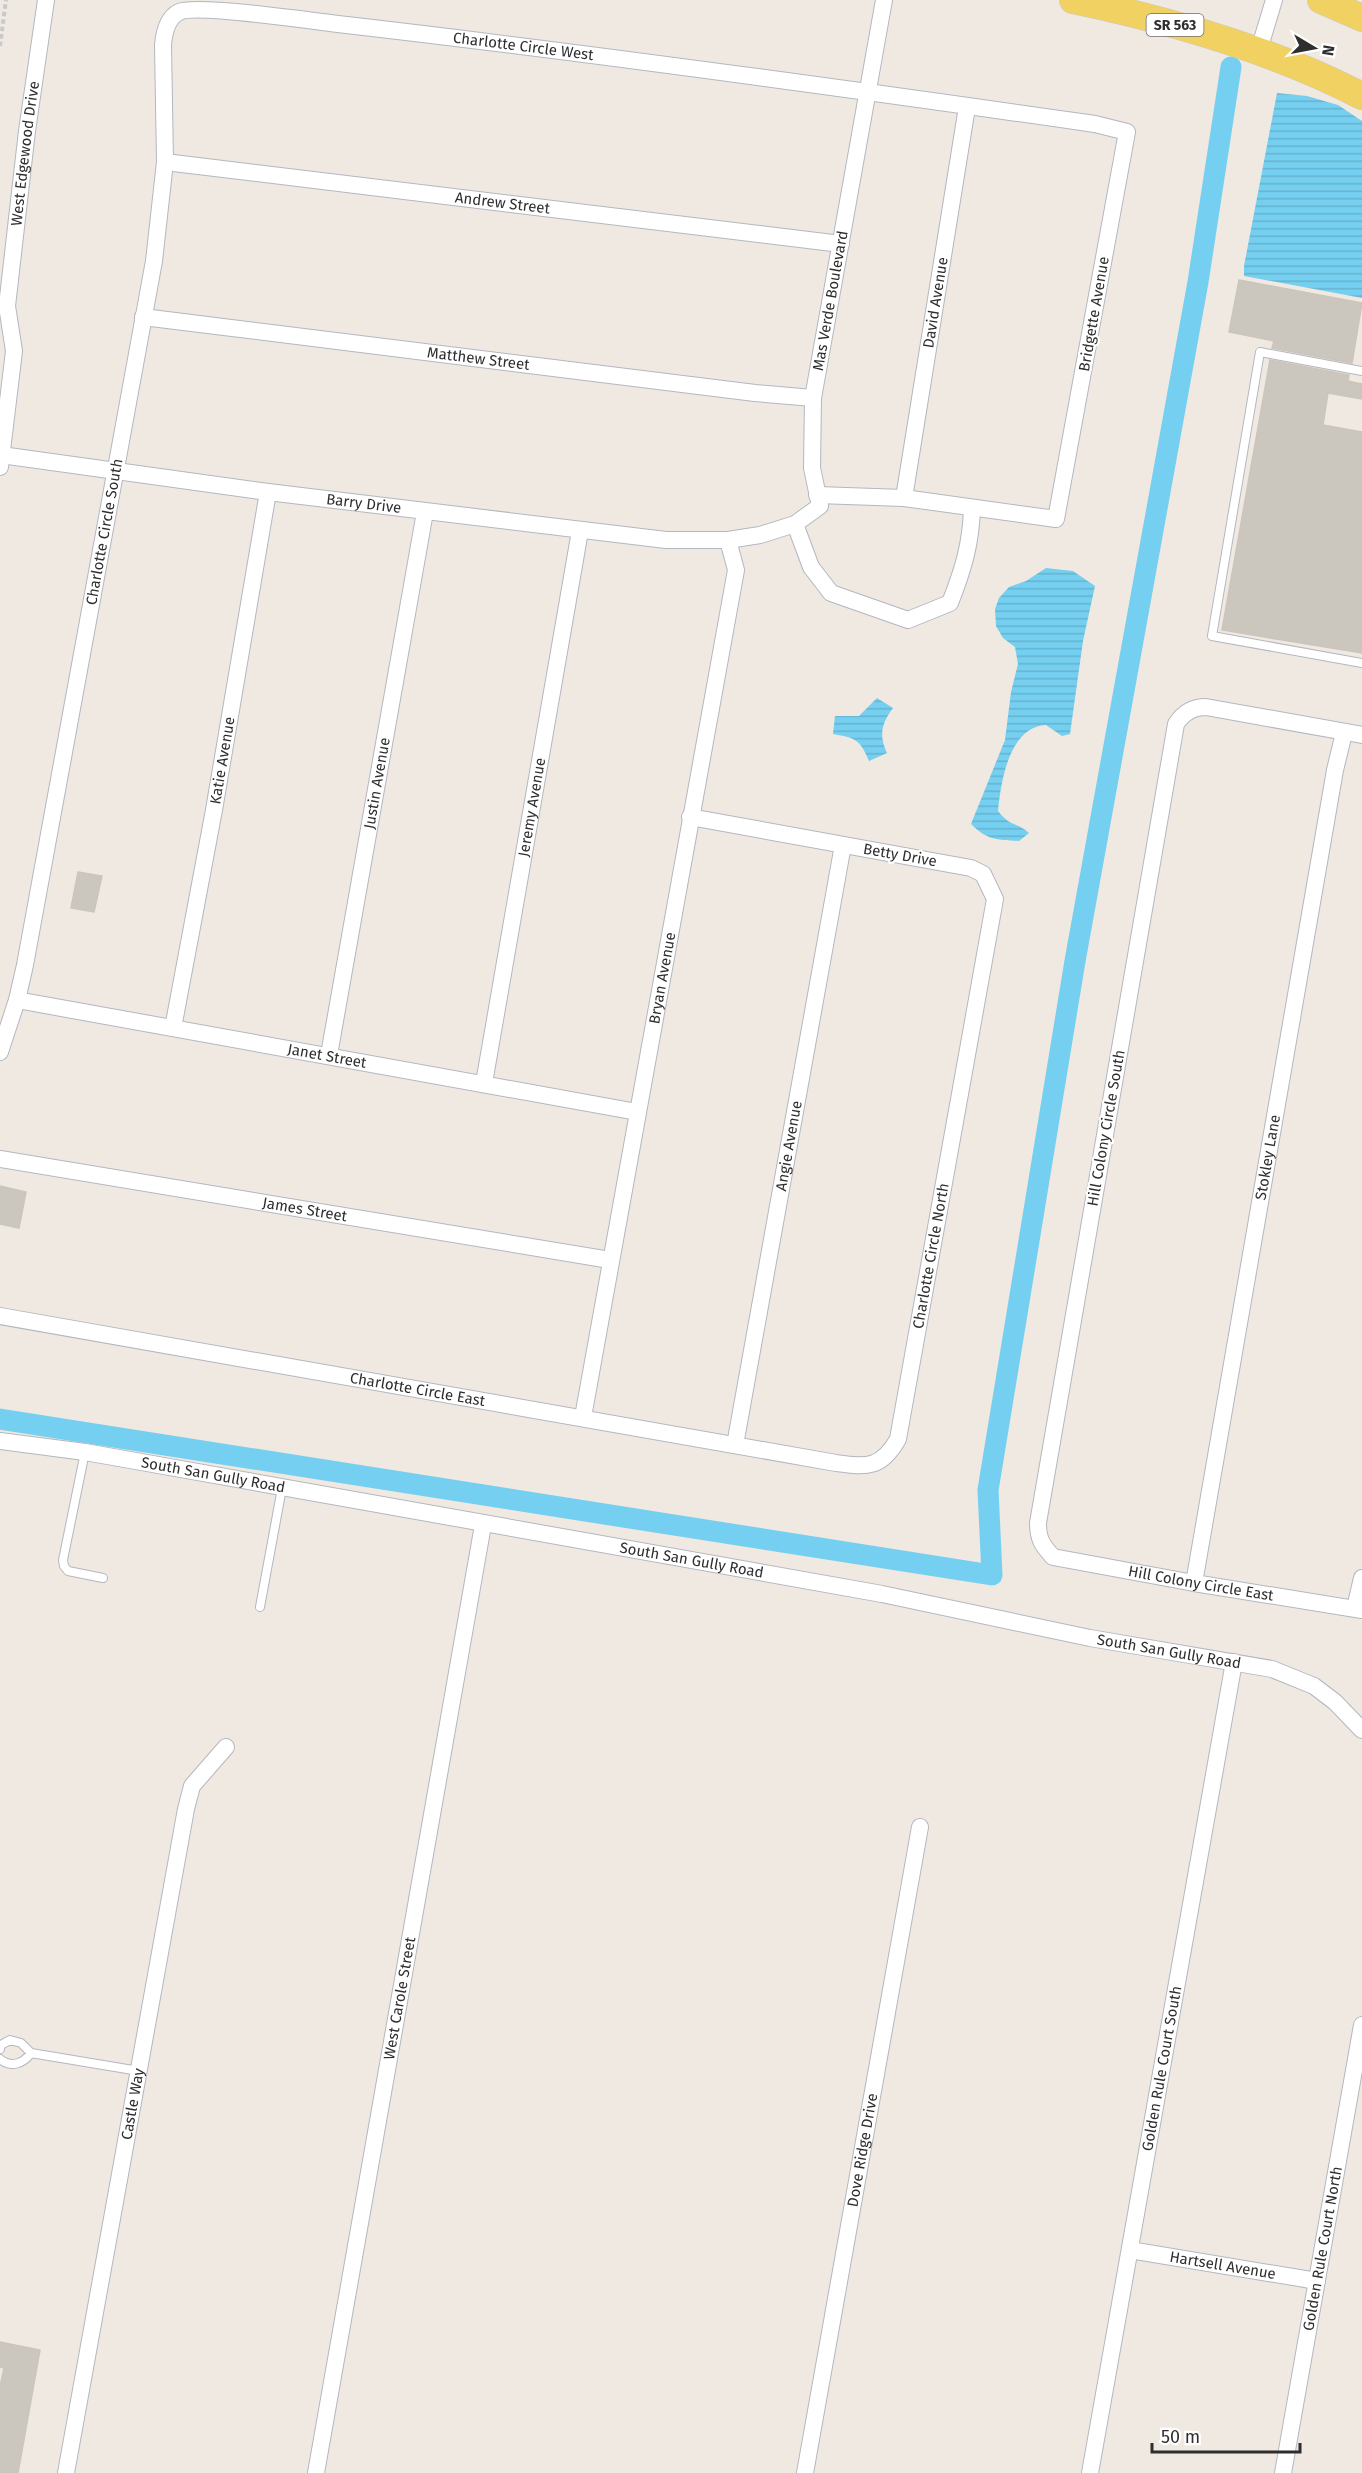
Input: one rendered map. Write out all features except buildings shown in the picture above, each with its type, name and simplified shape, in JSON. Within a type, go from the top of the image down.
[{"type":"main road","name":"SR 563","points":[[1073,0],[1132,12],[1224,40],[1337,83],[1362,96]]},
{"type":"main road","points":[[1321,0],[1362,18]]},
{"type":"street","name":"West Edgewood Drive","points":[[0,461],[14,351],[8,306],[27,131],[46,0]]},
{"type":"street","name":"Mas Verde Boulevard","points":[[817,495],[812,468],[813,398],[884,0]]},
{"type":"street","points":[[1258,53],[1274,0]]},
{"type":"street","name":"Charlotte Circle West","points":[[180,11],[273,16],[742,74],[867,92]]},
{"type":"street","name":"Charlotte Circle South","points":[[0,1052],[17,1000],[154,261],[165,162],[164,31],[171,19],[180,11]]},
{"type":"street","name":"Bridgette Avenue","points":[[817,495],[903,498],[1056,519],[1127,132],[1095,123],[867,92]]},
{"type":"street","name":"David Avenue","points":[[903,498],[967,107]]},
{"type":"street","name":"Andrew Street","points":[[165,162],[842,244]]},
{"type":"street","name":"West Edgewood Drive","points":[[0,324],[8,306]]},
{"type":"street","name":"Matthew Street","points":[[143,317],[755,393],[813,398]]},
{"type":"street","name":"Barry Drive","points":[[0,461],[114,471],[580,531],[666,540],[728,540]]},
{"type":"street","name":"Katie Avenue","points":[[173,1028],[214,810],[268,492]]},
{"type":"street","points":[[728,540],[760,535],[795,524],[820,506],[817,495]]},
{"type":"street","points":[[795,524],[812,567],[831,593],[908,620],[950,603],[962,573],[971,540],[972,508]]},
{"type":"street","name":"Justin Avenue","points":[[328,1055],[425,512]]},
{"type":"street","name":"Jeremy Avenue","points":[[484,1083],[580,531]]},
{"type":"street","name":"Bryan Avenue","points":[[583,1418],[736,570],[728,540]]},
{"type":"street","name":"Hill Colony Circle South","points":[[1043,1547],[1038,1537],[1038,1523],[1176,724],[1186,712],[1197,707],[1206,707],[1344,733]]},
{"type":"street","points":[[1344,733],[1362,735]]},
{"type":"street","name":"Stokley Lane","points":[[1194,1583],[1335,770],[1344,733]]},
{"type":"street","name":"Betty Drive","points":[[690,817],[971,868],[983,874],[995,899],[978,998]]},
{"type":"street","name":"Angie Avenue","points":[[735,1445],[843,845]]},
{"type":"street","name":"Charlotte Circle North","points":[[836,1463],[863,1467],[876,1464],[890,1455],[898,1439],[978,998]]},
{"type":"street","name":"Janet Street","points":[[17,1000],[637,1112]]},
{"type":"street","name":"James Street","points":[[0,1159],[610,1260]]},
{"type":"street","name":"Charlotte Circle East","points":[[0,1316],[836,1463]]},
{"type":"street","name":"South San Gully Road","points":[[0,1441],[85,1452],[483,1525],[882,1594],[1090,1638],[1272,1669],[1314,1686],[1341,1708],[1362,1730]]},
{"type":"street","name":"West Carole Street","points":[[316,2473],[483,1525]]},
{"type":"street","name":"Hill Colony Circle East","points":[[1043,1547],[1053,1557],[1194,1583],[1359,1609]]},
{"type":"street","points":[[1359,1609],[1362,1578]]},
{"type":"street","name":"Golden Rule Court South","points":[[1090,2473],[1234,1662]]},
{"type":"street","name":"Castle Way","points":[[66,2473],[192,1786],[226,1747]]},
{"type":"street","name":"Dove Ridge Drive","points":[[805,2473],[920,1827]]},
{"type":"street","name":"Golden Rule Court North","points":[[1283,2473],[1362,2025]]},
{"type":"street","name":"Hartsell Avenue","points":[[1130,2250],[1317,2281]]},
{"type":"lane","points":[[1362,372],[1260,352],[1212,636],[1362,663]]},
{"type":"lane","points":[[85,1452],[63,1560],[68,1571],[103,1578]]},
{"type":"lane","points":[[260,1607],[282,1488]]},
{"type":"lane","points":[[0,2049],[1,2045],[10,2040],[21,2043],[31,2053],[139,2071]]},
{"type":"lane","points":[[0,2059],[10,2065],[18,2064],[31,2053]]},
{"type":"path","points":[[0,46],[6,0]]},
{"type":"water","points":[[1277,93],[1307,96],[1338,105],[1362,121],[1362,298],[1244,276]]},
{"type":"water","points":[[1046,568],[1073,571],[1095,586],[1083,641],[1070,734],[1062,736],[1046,725],[1033,728],[1015,745],[1005,771],[998,811],[1006,820],[1029,833],[1019,841],[998,839],[987,836],[971,824],[1005,740],[1011,692],[1018,664],[1015,647],[1003,638],[996,626],[995,609],[999,598],[1009,587],[1026,581]]},
{"type":"water","points":[[877,698],[893,708],[882,730],[887,753],[869,761],[863,748],[856,741],[833,734],[835,716],[859,716]]},
{"type":"waterway","points":[[0,1419],[992,1575],[988,1490],[1075,961],[1198,282],[1231,67]]}]
